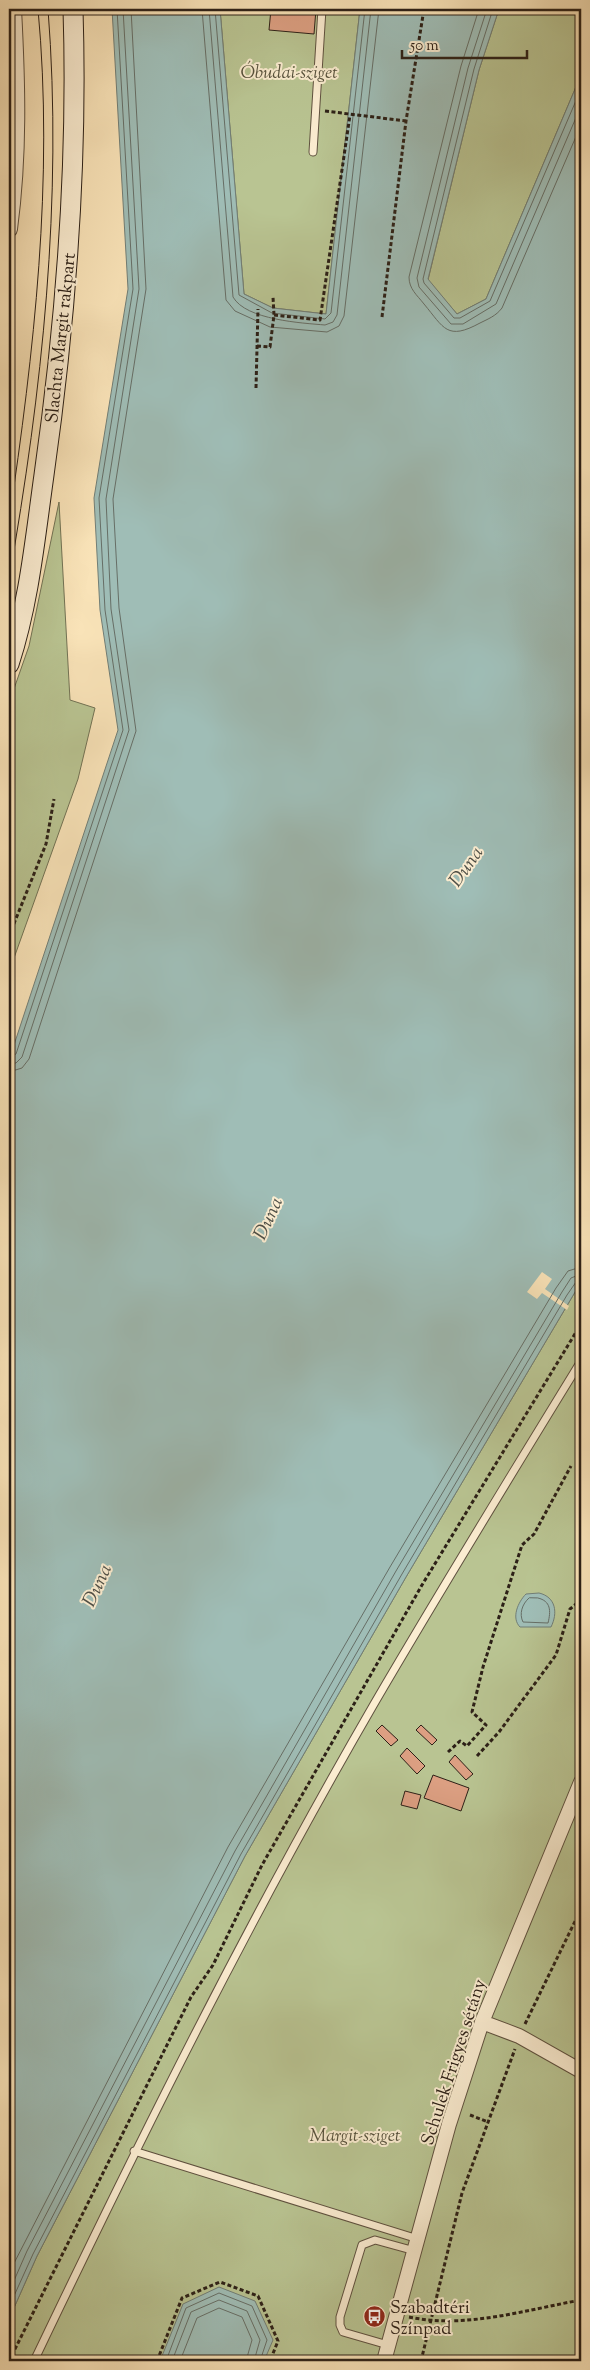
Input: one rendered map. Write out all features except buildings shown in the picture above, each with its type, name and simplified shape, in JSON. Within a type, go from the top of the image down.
[{"type":"main road","name":"Slachta Margit rakpart","points":[[9,664],[28,590],[58,379],[71,223],[75,76],[73,9]]},
{"type":"street","points":[[9,229],[14,188],[13,9]]},
{"type":"street","name":"Schulek Frigyes sétány","points":[[384,2361],[449,2124],[482,2022],[581,1782]]},
{"type":"street","points":[[482,2022],[519,2036],[581,2071]]},
{"type":"lane","points":[[312,152],[322,9]]},
{"type":"lane","points":[[34,2361],[134,2151],[285,1866],[373,1706],[581,1361]]},
{"type":"lane","points":[[134,2151],[417,2245]]},
{"type":"lane","points":[[388,2345],[343,2332],[340,2325],[340,2317],[362,2245],[375,2240],[417,2245]]},
{"type":"path","points":[[382,318],[406,121],[424,9]]},
{"type":"path","points":[[315,109],[406,121]]},
{"type":"path","points":[[274,315],[320,320],[341,188],[350,115]]},
{"type":"path","points":[[258,346],[270,347],[274,315],[273,296]]},
{"type":"path","points":[[256,388],[258,309]]},
{"type":"path","points":[[9,936],[46,844],[54,799]]},
{"type":"path","points":[[448,1752],[460,1741],[466,1746],[486,1725],[472,1712],[483,1667],[522,1545],[534,1534],[571,1466]]},
{"type":"path","points":[[477,1756],[500,1732],[556,1655],[570,1610],[581,1600]]},
{"type":"path","points":[[421,2361],[462,2193],[519,2036],[581,1909]]},
{"type":"path","points":[[470,2115],[488,2122]]},
{"type":"path","points":[[157,2361],[182,2298],[220,2282],[258,2296],[278,2342],[270,2361]]},
{"type":"path","points":[[397,2315],[431,2322],[461,2322],[581,2300]]},
{"type":"green space","name":"Óbudai-sziget","points":[[220,9],[360,9],[326,314],[273,308],[244,294]]},
{"type":"green space","points":[[499,9],[581,9],[581,75],[486,299],[457,314],[428,280],[479,70]]},
{"type":"green space","points":[[59,502],[70,700],[95,708],[78,779],[9,972],[9,703],[29,646]]},
{"type":"green space","name":"Margit-sziget","points":[[581,1282],[581,2361],[9,2361],[9,2319],[37,2256],[245,1856],[406,1577]]},
{"type":"water","name":"Duna","points":[[112,9],[220,9],[244,294],[273,308],[326,314],[360,9],[499,9],[479,70],[428,279],[457,314],[486,299],[581,75],[581,1282],[406,1577],[245,1856],[37,2256],[9,2319],[9,1060],[118,730],[100,610],[94,498],[128,289]]},
{"type":"water","points":[[539,1593],[549,1598],[554,1606],[555,1611],[551,1627],[520,1627],[517,1623],[516,1615],[520,1601],[526,1594]]},
{"type":"water","points":[[219,2287],[255,2301],[273,2340],[264,2361],[160,2361],[183,2304]]},
{"type":"pier","points":[[542,1272],[552,1279],[545,1289],[569,1306],[567,1310],[542,1293],[537,1299],[527,1292]]},
{"type":"tram line","points":[[9,521],[26,393],[39,265],[44,137],[38,9]]},
{"type":"tram line","points":[[9,579],[21,508],[40,366],[51,224],[53,152],[48,9]]},
{"type":"place","name":"Szabadtéri Színpad","points":[[374,2317]]}]
